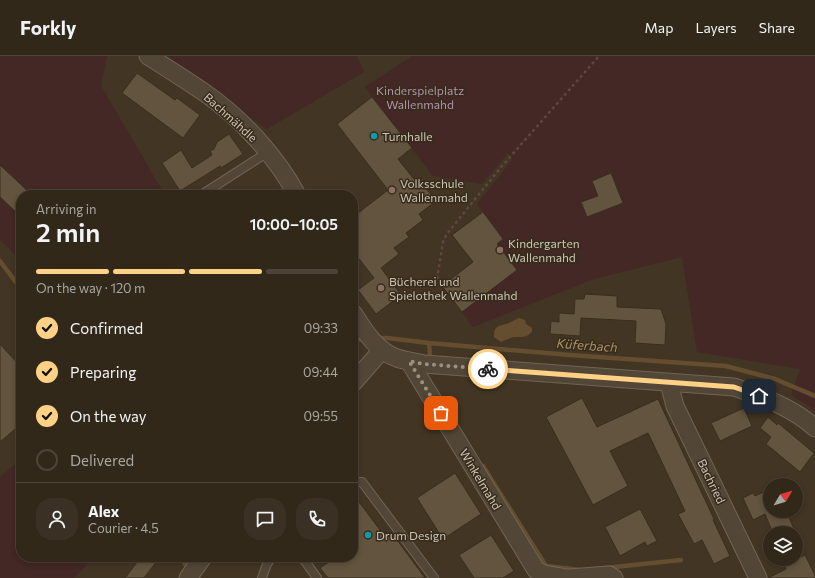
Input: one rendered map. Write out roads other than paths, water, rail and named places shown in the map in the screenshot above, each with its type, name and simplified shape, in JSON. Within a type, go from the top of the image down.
[{"type":"street","name":"Bachmähdle","points":[[148,56],[206,93],[232,115],[280,166],[294,190]]},
{"type":"street","points":[[358,320],[376,343],[396,358],[424,364],[734,387],[772,400],[804,418],[815,428]]},
{"type":"street","points":[[358,374],[376,343]]},
{"type":"street","name":"Winkelmahd","points":[[409,361],[536,570],[544,574],[568,578],[609,575],[614,578]]},
{"type":"street","name":"Bachried","points":[[668,382],[675,406],[758,578]]},
{"type":"street","points":[[188,578],[199,562]]},
{"type":"lane","points":[[209,190],[268,152]]},
{"type":"lane","points":[[358,482],[362,482],[434,578]]},
{"type":"lane","points":[[262,578],[268,562]]},
{"type":"lane","points":[[306,562],[318,578]]},
{"type":"waterway","points":[[0,261],[16,282]]},
{"type":"waterway","name":"Küferbach","points":[[377,338],[570,355],[726,366],[775,379],[815,396]]},
{"type":"waterway","name":"Küferbach","points":[[358,340],[366,339]]},
{"type":"waterway","points":[[429,343],[430,355]]},
{"type":"waterway","points":[[483,466],[546,566],[580,570]]},
{"type":"waterway","points":[[605,568],[681,560]]},
{"type":"waterway","points":[[184,562],[189,571]]},
{"type":"place","name":"Turnhalle","points":[[374,136]]},
{"type":"place","name":"Volksschule Wallenmahd","points":[[392,190]]},
{"type":"place","name":"Kindergarten Wallenmahd","points":[[500,250]]},
{"type":"place","name":"Bücherei und Spielothek Wallenmahd","points":[[381,288]]},
{"type":"place","name":"Drum Design","points":[[368,535]]},
{"type":"park label","name":"Kinderspielplatz Wallenmahd","points":[[420,97]]}]
